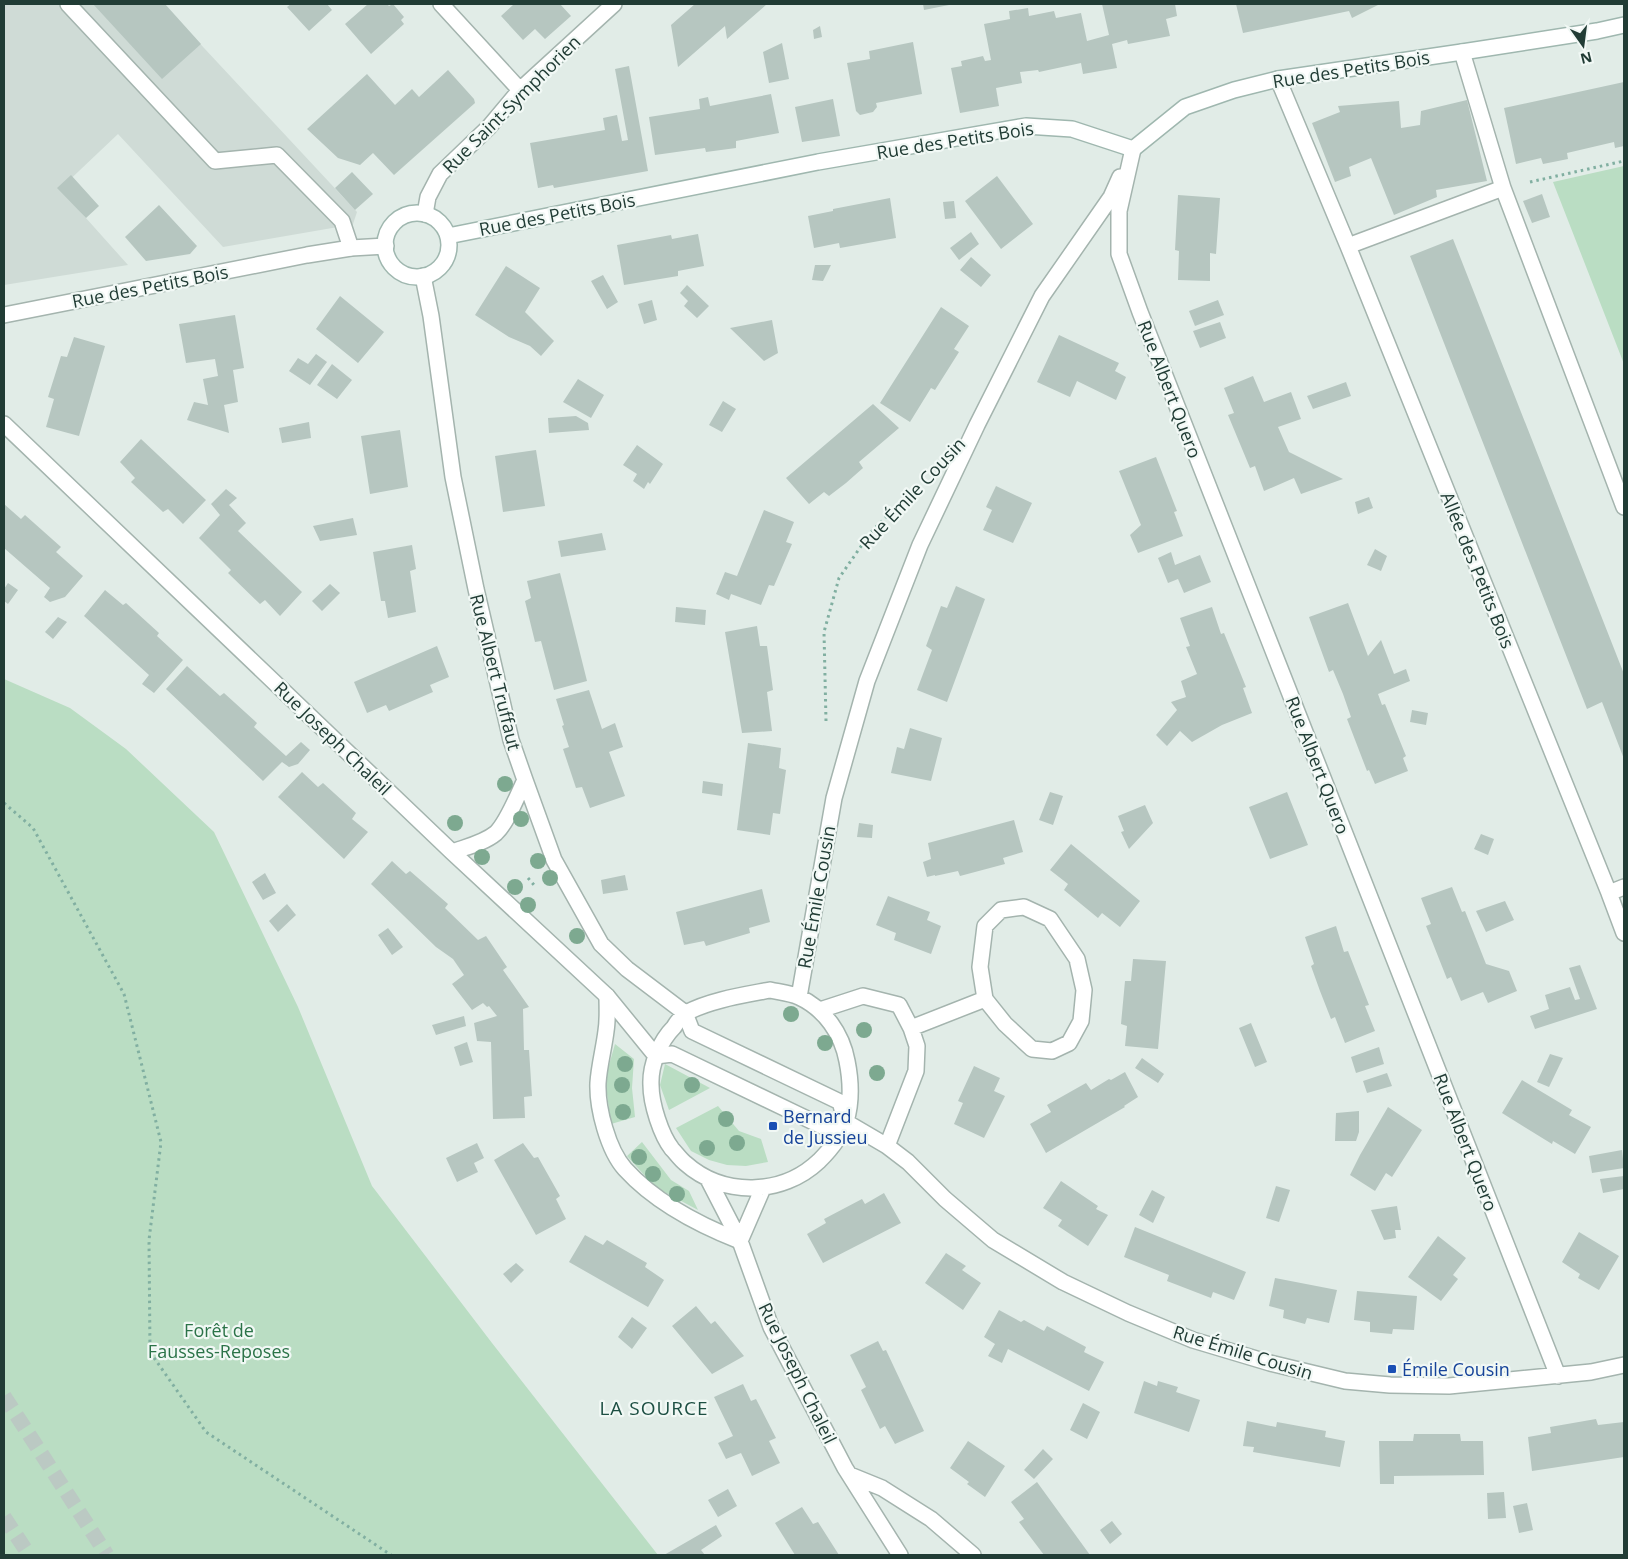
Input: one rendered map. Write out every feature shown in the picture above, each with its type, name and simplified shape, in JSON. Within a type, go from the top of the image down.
[{"type":"street","points":[[68,4],[215,161],[277,155],[342,222],[351,248]]},
{"type":"street","points":[[441,4],[520,90]]},
{"type":"street","name":"Rue Saint-Symphorien","points":[[425,214],[428,197],[440,174],[490,127],[520,90],[614,4]]},
{"type":"street","name":"Rue des Petits Bois","points":[[448,236],[818,162],[1026,126],[1072,129],[1133,148],[1185,107],[1234,90],[1278,79],[1462,52],[1624,25]]},
{"type":"street","points":[[1462,52],[1503,188],[1624,507]]},
{"type":"street","name":"Allée des Petits Bois","points":[[1278,79],[1348,246],[1624,933]]},
{"type":"street","name":"Rue Émile Cousin","points":[[799,997],[834,798],[867,681],[920,545],[977,425],[1042,296],[1111,197],[1133,148]]},
{"type":"street","name":"Rue Albert Quero","points":[[1133,148],[1119,211],[1119,254],[1140,312],[1558,1376]]},
{"type":"street","points":[[1348,246],[1503,188]]},
{"type":"street","points":[[415,213],[425,214],[439,222],[448,236],[450,245],[444,262],[432,273],[423,276],[412,276],[402,272],[393,266],[388,256],[386,236],[397,220],[406,215],[415,213]]},
{"type":"street","name":"Rue des Petits Bois","points":[[4,315],[308,255],[351,248],[386,246]]},
{"type":"street","name":"Rue Albert Truffaut","points":[[423,276],[431,316],[453,477],[476,589],[511,740],[525,780],[554,860],[601,944],[627,968],[685,1013]]},
{"type":"street","name":"Rue Joseph Chaleil","points":[[4,424],[452,852],[607,996],[656,1056]]},
{"type":"street","points":[[452,852],[494,834],[502,826],[525,780]]},
{"type":"street","points":[[1608,894],[1624,887]]},
{"type":"street","points":[[1024,907],[1050,919],[1077,959],[1084,990],[1081,1021],[1069,1043],[1052,1052],[1032,1049],[1005,1024],[985,999],[980,967],[985,926],[1001,910],[1024,907]]},
{"type":"street","points":[[770,990],[799,997],[820,1010],[835,1028],[845,1050],[851,1078],[850,1104],[846,1122],[830,1150],[811,1168],[788,1182],[763,1188],[744,1188],[726,1185],[708,1179],[684,1163],[666,1141],[658,1124],[651,1085],[656,1056],[668,1033],[685,1013],[725,998],[770,990]]},
{"type":"street","points":[[607,996],[606,1030],[598,1084],[600,1112],[612,1147],[624,1168],[649,1191],[717,1232],[740,1241],[763,1188]]},
{"type":"street","points":[[820,1010],[863,996],[899,1005],[911,1028],[917,1046],[916,1070],[887,1146]]},
{"type":"street","points":[[911,1028],[985,999]]},
{"type":"street","points":[[685,1013],[692,1031],[840,1102],[846,1122]]},
{"type":"street","points":[[656,1056],[672,1054],[826,1128],[846,1122]]},
{"type":"street","name":"Rue Émile Cousin","points":[[846,1122],[887,1146],[908,1162],[945,1199],[993,1240],[1063,1282],[1128,1313],[1193,1340],[1270,1363],[1345,1381],[1390,1385],[1449,1386],[1558,1376],[1624,1365]]},
{"type":"street","name":"Rue Joseph Chaleil","points":[[708,1179],[740,1241],[771,1327],[850,1475],[900,1555]]},
{"type":"street","points":[[850,1475],[882,1488],[932,1520],[973,1555]]},
{"type":"path","points":[[1503,188],[1624,160]]},
{"type":"path","name":"Rue Émile Cousin","points":[[827,730],[824,632],[839,578],[871,532],[917,485]]},
{"type":"path","points":[[4,803],[33,828],[124,994],[161,1142],[149,1240],[150,1352],[206,1432],[391,1555]]},
{"type":"shaded area","points":[[4,4],[163,4],[357,212],[352,227],[338,227],[223,247],[118,134],[60,189],[128,265],[4,285]]},
{"type":"green space","points":[[1624,166],[1624,364],[1553,182]]},
{"type":"green space","name":"Forêt de Fausses-Reposes","points":[[4,679],[70,708],[126,749],[214,832],[298,1007],[372,1186],[658,1555],[4,1555]]},
{"type":"green space","points":[[615,1044],[634,1059],[632,1088],[635,1117],[611,1124],[605,1079]]},
{"type":"green space","points":[[665,1064],[710,1088],[669,1110],[660,1085]]},
{"type":"green space","points":[[718,1106],[739,1131],[761,1139],[768,1162],[746,1166],[727,1165],[709,1160],[691,1151],[676,1128]]},
{"type":"green space","points":[[642,1142],[671,1180],[689,1191],[698,1210],[655,1187],[627,1156]]},
{"type":"building","points":[[93,4],[165,4],[201,44],[162,79]]},
{"type":"building","points":[[291,4],[327,4],[332,10],[309,31],[287,7]]},
{"type":"building","points":[[368,4],[387,4],[389,6],[393,4],[404,17],[401,20],[404,24],[371,54],[345,24]]},
{"type":"building","points":[[512,4],[560,4],[571,16],[545,39],[535,29],[523,40],[501,16]]},
{"type":"building","points":[[695,4],[767,4],[727,39],[725,26],[678,67],[671,25]]},
{"type":"building","points":[[923,4],[949,4],[949,5],[924,10]]},
{"type":"building","points":[[1102,4],[1175,4],[1177,16],[1166,19],[1170,36],[1128,44],[1127,40],[1112,44],[1117,68],[1083,74],[1081,63],[1039,72],[1038,70],[1020,72],[1022,83],[996,88],[999,106],[960,113],[951,68],[962,66],[961,61],[983,56],[985,61],[991,60],[984,24],[1010,19],[1009,11],[1028,8],[1029,16],[1054,11],[1056,18],[1081,13],[1087,41],[1109,35]]},
{"type":"building","points":[[1236,4],[1380,4],[1352,18],[1349,11],[1243,33]]},
{"type":"building","points":[[820,26],[822,37],[814,39],[813,30]]},
{"type":"building","points":[[913,42],[922,94],[876,103],[877,107],[873,112],[860,115],[856,111],[847,63],[870,59],[869,51]]},
{"type":"building","points":[[782,43],[789,79],[769,83],[763,52]]},
{"type":"building","points":[[629,66],[648,171],[554,188],[553,185],[538,188],[530,143],[605,130],[603,118],[617,115],[622,141],[628,140],[615,69]]},
{"type":"building","points":[[448,70],[474,99],[475,103],[394,175],[373,153],[360,165],[338,158],[307,129],[367,74],[395,105],[412,89],[419,97]]},
{"type":"building","points":[[1624,82],[1624,146],[1615,148],[1614,142],[1567,153],[1568,159],[1543,164],[1541,158],[1516,164],[1504,108]]},
{"type":"building","points":[[771,94],[779,133],[736,141],[736,148],[706,152],[705,148],[655,155],[649,117],[700,109],[699,99],[708,97],[710,106]]},
{"type":"building","points":[[833,99],[840,136],[802,142],[795,107]]},
{"type":"building","points":[[1467,100],[1487,181],[1436,190],[1437,197],[1394,215],[1371,158],[1349,167],[1351,176],[1335,182],[1312,123],[1340,112],[1338,106],[1399,101],[1401,128],[1420,125],[1421,111]]},
{"type":"building","points":[[352,172],[373,194],[355,210],[335,188]]},
{"type":"building","points":[[71,175],[99,206],[86,218],[57,188]]},
{"type":"building","points":[[997,176],[1033,224],[1001,249],[965,201]]},
{"type":"building","points":[[1542,194],[1550,217],[1532,223],[1523,201]]},
{"type":"building","points":[[1178,195],[1220,198],[1216,254],[1210,253],[1210,281],[1178,280],[1179,251],[1175,250]]},
{"type":"building","points":[[890,198],[896,238],[840,248],[839,243],[814,248],[808,216]]},
{"type":"building","points":[[954,201],[956,218],[945,219],[943,202]]},
{"type":"building","points":[[159,205],[197,246],[190,254],[146,261],[125,237]]},
{"type":"building","points":[[971,232],[979,244],[959,260],[950,248]]},
{"type":"building","points":[[698,234],[704,266],[678,271],[678,276],[624,285],[617,245],[671,235],[672,239]]},
{"type":"building","points":[[1453,239],[1624,674],[1624,759],[1602,702],[1587,709],[1410,256]]},
{"type":"building","points":[[971,257],[991,275],[981,287],[960,270]]},
{"type":"building","points":[[815,265],[831,265],[823,281],[812,280]]},
{"type":"building","points":[[506,266],[540,288],[525,312],[554,341],[541,356],[530,346],[509,337],[475,315]]},
{"type":"building","points":[[603,275],[618,302],[607,309],[591,281]]},
{"type":"building","points":[[687,285],[709,306],[697,318],[684,306],[688,301],[680,293]]},
{"type":"building","points":[[340,296],[384,332],[358,363],[316,329]]},
{"type":"building","points":[[652,300],[657,320],[644,324],[638,304]]},
{"type":"building","points":[[1218,300],[1224,315],[1195,326],[1189,311]]},
{"type":"building","points":[[941,307],[969,326],[954,349],[959,352],[935,390],[931,388],[910,422],[880,403]]},
{"type":"building","points":[[235,315],[244,368],[233,370],[238,402],[224,405],[229,433],[187,420],[194,402],[208,405],[203,379],[218,376],[215,359],[186,363],[179,324]]},
{"type":"building","points":[[772,320],[778,353],[764,361],[730,328]]},
{"type":"building","points":[[1220,322],[1226,338],[1200,348],[1193,331]]},
{"type":"building","points":[[1059,335],[1119,363],[1115,371],[1126,377],[1116,400],[1077,381],[1070,397],[1037,382]]},
{"type":"building","points":[[74,337],[105,346],[79,436],[46,427],[54,399],[48,397],[61,356],[67,357]]},
{"type":"building","points":[[316,354],[327,362],[310,385],[289,371],[298,358],[308,364]]},
{"type":"building","points":[[332,364],[352,380],[337,399],[317,385]]},
{"type":"building","points":[[1253,376],[1264,402],[1291,392],[1301,419],[1278,427],[1289,452],[1343,479],[1301,494],[1294,478],[1264,491],[1255,466],[1250,468],[1228,415],[1234,413],[1224,388]]},
{"type":"building","points":[[578,379],[604,395],[591,418],[563,402]]},
{"type":"building","points":[[1346,382],[1351,396],[1313,409],[1307,396]]},
{"type":"building","points":[[723,401],[736,409],[722,432],[709,425]]},
{"type":"building","points":[[873,404],[899,428],[859,462],[863,468],[846,483],[829,496],[824,492],[809,504],[786,478]]},
{"type":"building","points":[[576,416],[588,423],[589,430],[549,433],[548,418]]},
{"type":"building","points":[[309,422],[311,438],[282,443],[279,428]]},
{"type":"building","points":[[400,430],[408,487],[370,494],[361,436]]},
{"type":"building","points":[[141,439],[206,500],[183,524],[168,509],[163,512],[131,482],[135,478],[120,462]]},
{"type":"building","points":[[637,445],[663,464],[650,484],[648,482],[644,489],[633,481],[637,474],[623,465]]},
{"type":"building","points":[[536,450],[545,506],[503,512],[495,456]]},
{"type":"building","points":[[1156,457],[1177,511],[1174,512],[1183,536],[1138,553],[1130,535],[1141,525],[1119,471]]},
{"type":"building","points":[[996,486],[1032,503],[1013,543],[983,530],[992,510],[986,507]]},
{"type":"building","points":[[226,489],[237,498],[229,505],[246,523],[238,531],[302,592],[280,616],[265,600],[260,604],[228,573],[231,570],[199,538],[220,515],[211,504]]},
{"type":"building","points":[[1369,497],[1373,508],[1358,514],[1355,502]]},
{"type":"building","points":[[4,504],[21,519],[25,515],[61,547],[56,552],[83,576],[65,597],[50,602],[44,597],[50,588],[4,548]]},
{"type":"building","points":[[764,510],[794,522],[786,542],[792,544],[774,586],[769,585],[761,605],[731,594],[729,600],[716,594],[725,572],[737,576]]},
{"type":"building","points":[[353,518],[357,535],[320,541],[313,526]]},
{"type":"building","points":[[602,533],[606,550],[561,557],[558,541]]},
{"type":"building","points":[[412,545],[416,569],[410,571],[416,612],[388,618],[385,601],[381,601],[373,552]]},
{"type":"building","points":[[1375,549],[1387,556],[1381,571],[1367,565]]},
{"type":"building","points":[[1171,552],[1175,565],[1200,555],[1211,582],[1184,593],[1178,579],[1168,583],[1158,558]]},
{"type":"building","points":[[560,573],[587,681],[554,690],[541,641],[535,642],[525,601],[531,598],[527,581]]},
{"type":"building","points":[[8,583],[18,590],[8,604],[4,601],[4,589]]},
{"type":"building","points":[[330,584],[340,593],[322,611],[312,601]]},
{"type":"building","points":[[956,586],[985,599],[947,702],[917,690],[932,650],[926,646],[941,606],[947,608]]},
{"type":"building","points":[[105,590],[123,605],[126,603],[159,633],[157,636],[183,660],[154,693],[142,684],[149,675],[84,616]]},
{"type":"building","points":[[1348,603],[1368,656],[1381,640],[1394,674],[1406,669],[1410,681],[1378,694],[1382,705],[1385,704],[1406,756],[1403,758],[1408,771],[1375,784],[1369,770],[1367,771],[1347,719],[1351,717],[1343,694],[1333,670],[1329,672],[1309,617]]},
{"type":"building","points":[[676,607],[706,610],[705,625],[675,622]]},
{"type":"building","points":[[1212,607],[1221,634],[1224,633],[1246,687],[1243,688],[1252,713],[1222,725],[1192,742],[1180,731],[1167,746],[1156,735],[1177,710],[1171,702],[1186,697],[1181,681],[1197,674],[1186,647],[1190,646],[1180,618]]},
{"type":"building","points":[[58,617],[67,622],[53,639],[45,632]]},
{"type":"building","points":[[757,626],[760,646],[767,646],[773,690],[767,692],[772,731],[742,733],[725,632]]},
{"type":"building","points":[[437,646],[449,677],[430,685],[433,692],[389,711],[386,705],[367,713],[354,682]]},
{"type":"building","points":[[187,666],[220,696],[224,693],[257,723],[254,727],[286,756],[301,742],[310,750],[298,764],[289,767],[282,762],[263,781],[166,689]]},
{"type":"building","points":[[589,690],[602,729],[615,723],[623,747],[609,752],[625,796],[590,808],[582,787],[576,788],[563,749],[569,747],[556,699]]},
{"type":"building","points":[[1412,710],[1428,713],[1426,725],[1410,722]]},
{"type":"building","points":[[910,728],[942,738],[931,781],[891,773],[897,747],[904,749]]},
{"type":"building","points":[[748,743],[781,748],[779,768],[786,770],[780,814],[773,813],[770,835],[737,830]]},
{"type":"building","points":[[302,772],[318,787],[323,783],[356,813],[352,819],[368,832],[344,859],[278,797]]},
{"type":"building","points":[[703,781],[723,784],[722,796],[702,793]]},
{"type":"building","points":[[1050,792],[1063,796],[1053,825],[1039,820]]},
{"type":"building","points":[[1287,792],[1308,845],[1270,859],[1249,807]]},
{"type":"building","points":[[1145,805],[1153,823],[1129,849],[1121,832],[1124,831],[1118,816]]},
{"type":"building","points":[[1014,820],[1023,852],[1003,858],[1005,864],[960,876],[958,871],[927,877],[923,862],[931,859],[928,843]]},
{"type":"building","points":[[859,823],[873,825],[872,838],[857,837]]},
{"type":"building","points":[[1481,834],[1494,839],[1488,855],[1474,849]]},
{"type":"building","points":[[1071,844],[1140,901],[1120,927],[1102,913],[1098,918],[1064,890],[1068,884],[1050,870]]},
{"type":"building","points":[[392,861],[406,874],[410,871],[448,904],[445,908],[478,940],[486,936],[507,967],[503,970],[529,1007],[523,1009],[524,1050],[529,1050],[532,1096],[524,1097],[525,1118],[493,1119],[491,1042],[477,1041],[474,1023],[497,1016],[489,1006],[487,1007],[483,1003],[472,1010],[452,984],[464,975],[453,959],[436,947],[371,884]]},
{"type":"building","points":[[265,873],[276,893],[263,900],[252,882]]},
{"type":"building","points":[[625,875],[628,890],[603,894],[601,880]]},
{"type":"building","points":[[1452,887],[1462,912],[1465,911],[1486,964],[1509,971],[1517,991],[1488,1003],[1483,992],[1461,1001],[1451,977],[1447,979],[1426,926],[1431,924],[1421,898]]},
{"type":"building","points":[[762,889],[770,922],[749,928],[750,933],[706,946],[704,941],[684,945],[676,912]]},
{"type":"building","points":[[888,896],[930,912],[927,920],[941,926],[931,954],[894,940],[896,933],[876,925]]},
{"type":"building","points":[[1505,901],[1514,920],[1486,932],[1476,911]]},
{"type":"building","points":[[287,904],[296,915],[278,932],[269,921]]},
{"type":"building","points":[[1336,926],[1344,952],[1348,951],[1369,1005],[1365,1006],[1375,1031],[1345,1043],[1335,1017],[1331,1019],[1320,991],[1311,966],[1314,964],[1305,937]]},
{"type":"building","points":[[388,928],[403,947],[392,955],[378,935]]},
{"type":"building","points":[[1133,959],[1166,961],[1158,1049],[1125,1046],[1127,1026],[1121,1024],[1125,981],[1131,981]]},
{"type":"building","points":[[1580,965],[1597,1009],[1535,1029],[1530,1016],[1549,1009],[1545,995],[1570,987],[1575,1000],[1580,999],[1569,968]]},
{"type":"building","points":[[464,1016],[466,1026],[436,1035],[432,1025]]},
{"type":"building","points":[[1251,1023],[1267,1062],[1255,1067],[1239,1028]]},
{"type":"building","points":[[467,1042],[473,1062],[460,1066],[454,1047]]},
{"type":"building","points":[[1379,1047],[1384,1064],[1356,1073],[1351,1057]]},
{"type":"building","points":[[1550,1054],[1563,1058],[1549,1087],[1537,1082]]},
{"type":"building","points":[[1142,1058],[1164,1074],[1158,1083],[1135,1068]]},
{"type":"building","points":[[974,1066],[1000,1078],[994,1091],[1005,1096],[984,1138],[954,1124],[963,1103],[958,1101]]},
{"type":"building","points":[[1125,1072],[1138,1097],[1125,1107],[1046,1153],[1030,1124],[1051,1112],[1047,1105],[1086,1083],[1091,1090]]},
{"type":"building","points":[[1387,1073],[1392,1086],[1367,1093],[1363,1081]]},
{"type":"building","points":[[1522,1080],[1572,1110],[1569,1115],[1591,1127],[1575,1154],[1553,1141],[1552,1144],[1502,1113]]},
{"type":"building","points":[[1388,1107],[1422,1130],[1392,1177],[1386,1173],[1375,1191],[1350,1175]]},
{"type":"building","points":[[1359,1111],[1359,1132],[1356,1141],[1335,1141],[1336,1113]]},
{"type":"building","points":[[477,1143],[484,1158],[474,1163],[478,1172],[457,1182],[446,1158]]},
{"type":"building","points":[[523,1143],[534,1158],[538,1157],[560,1196],[556,1199],[566,1219],[536,1235],[494,1160]]},
{"type":"building","points":[[1622,1150],[1624,1168],[1592,1173],[1589,1156]]},
{"type":"building","points":[[1624,1176],[1624,1189],[1603,1193],[1600,1179]]},
{"type":"building","points":[[1061,1181],[1098,1206],[1096,1209],[1108,1215],[1088,1246],[1058,1226],[1062,1220],[1043,1208]]},
{"type":"building","points":[[1276,1186],[1290,1190],[1279,1222],[1266,1218]]},
{"type":"building","points":[[1152,1190],[1165,1197],[1153,1223],[1139,1215]]},
{"type":"building","points":[[884,1193],[901,1223],[823,1263],[807,1234],[826,1223],[824,1219],[862,1199],[865,1204]]},
{"type":"building","points":[[1397,1206],[1401,1230],[1395,1230],[1396,1238],[1384,1240],[1371,1210]]},
{"type":"building","points":[[1135,1227],[1246,1272],[1234,1300],[1213,1292],[1211,1298],[1167,1281],[1169,1275],[1124,1257]]},
{"type":"building","points":[[1579,1232],[1619,1256],[1599,1290],[1578,1278],[1580,1274],[1562,1262]]},
{"type":"building","points":[[585,1235],[603,1245],[607,1240],[647,1263],[645,1267],[664,1280],[648,1307],[569,1262]]},
{"type":"building","points":[[1438,1236],[1466,1258],[1453,1275],[1458,1279],[1441,1301],[1408,1277]]},
{"type":"building","points":[[946,1253],[966,1266],[962,1270],[981,1283],[963,1310],[925,1283]]},
{"type":"building","points":[[516,1263],[524,1270],[511,1283],[503,1274]]},
{"type":"building","points":[[1275,1278],[1337,1290],[1329,1323],[1307,1318],[1305,1324],[1283,1318],[1284,1310],[1269,1306]]},
{"type":"building","points":[[1357,1291],[1417,1296],[1414,1330],[1393,1329],[1392,1334],[1370,1332],[1370,1322],[1354,1320]]},
{"type":"building","points":[[696,1306],[711,1324],[715,1321],[744,1356],[712,1374],[672,1326]]},
{"type":"building","points":[[999,1310],[1021,1322],[1024,1320],[1044,1331],[1047,1326],[1086,1347],[1084,1352],[1104,1362],[1089,1391],[1008,1349],[1002,1363],[988,1356],[995,1344],[984,1337]]},
{"type":"building","points":[[632,1317],[647,1328],[632,1349],[618,1337]]},
{"type":"building","points":[[878,1341],[883,1351],[886,1350],[924,1431],[895,1444],[885,1426],[880,1429],[861,1390],[866,1387],[850,1355]]},
{"type":"building","points":[[1144,1381],[1157,1386],[1158,1381],[1178,1387],[1176,1392],[1200,1400],[1189,1432],[1134,1413]]},
{"type":"building","points":[[743,1384],[751,1401],[756,1399],[776,1438],[769,1441],[780,1463],[752,1476],[741,1453],[726,1459],[718,1443],[733,1436],[714,1397]]},
{"type":"building","points":[[1083,1403],[1100,1412],[1087,1439],[1070,1430]]},
{"type":"building","points":[[1596,1419],[1598,1425],[1624,1422],[1624,1457],[1532,1471],[1528,1437],[1551,1433],[1550,1427]]},
{"type":"building","points":[[1247,1421],[1276,1427],[1277,1422],[1326,1431],[1325,1437],[1345,1441],[1340,1467],[1253,1452],[1254,1447],[1243,1446]]},
{"type":"building","points":[[1414,1434],[1460,1434],[1461,1441],[1483,1441],[1484,1475],[1394,1476],[1394,1484],[1380,1484],[1379,1441],[1413,1441]]},
{"type":"building","points":[[968,1441],[1005,1466],[985,1497],[950,1468]]},
{"type":"building","points":[[1043,1449],[1053,1459],[1034,1479],[1024,1470]]},
{"type":"building","points":[[1037,1482],[1090,1555],[1044,1555],[1019,1522],[1024,1519],[1011,1502]]},
{"type":"building","points":[[728,1489],[737,1506],[718,1517],[708,1500]]},
{"type":"building","points":[[1504,1492],[1506,1518],[1488,1519],[1487,1493]]},
{"type":"building","points":[[1527,1503],[1533,1530],[1519,1533],[1513,1506]]},
{"type":"building","points":[[802,1507],[813,1524],[818,1522],[839,1555],[795,1555],[775,1523]]},
{"type":"building","points":[[1112,1521],[1122,1534],[1110,1544],[1100,1530]]},
{"type":"building","points":[[716,1525],[722,1536],[701,1550],[705,1555],[664,1555]]},
{"type":"tunnel","points":[[4,1396],[107,1555]]},
{"type":"tunnel","points":[[4,1517],[29,1555]]},
{"type":"place","name":"Bernard de Jussieu","points":[[773,1126]]},
{"type":"place","name":"Émile Cousin","points":[[1392,1369]]},
{"type":"district","name":"LA SOURCE","points":[[654,1408]]}]
